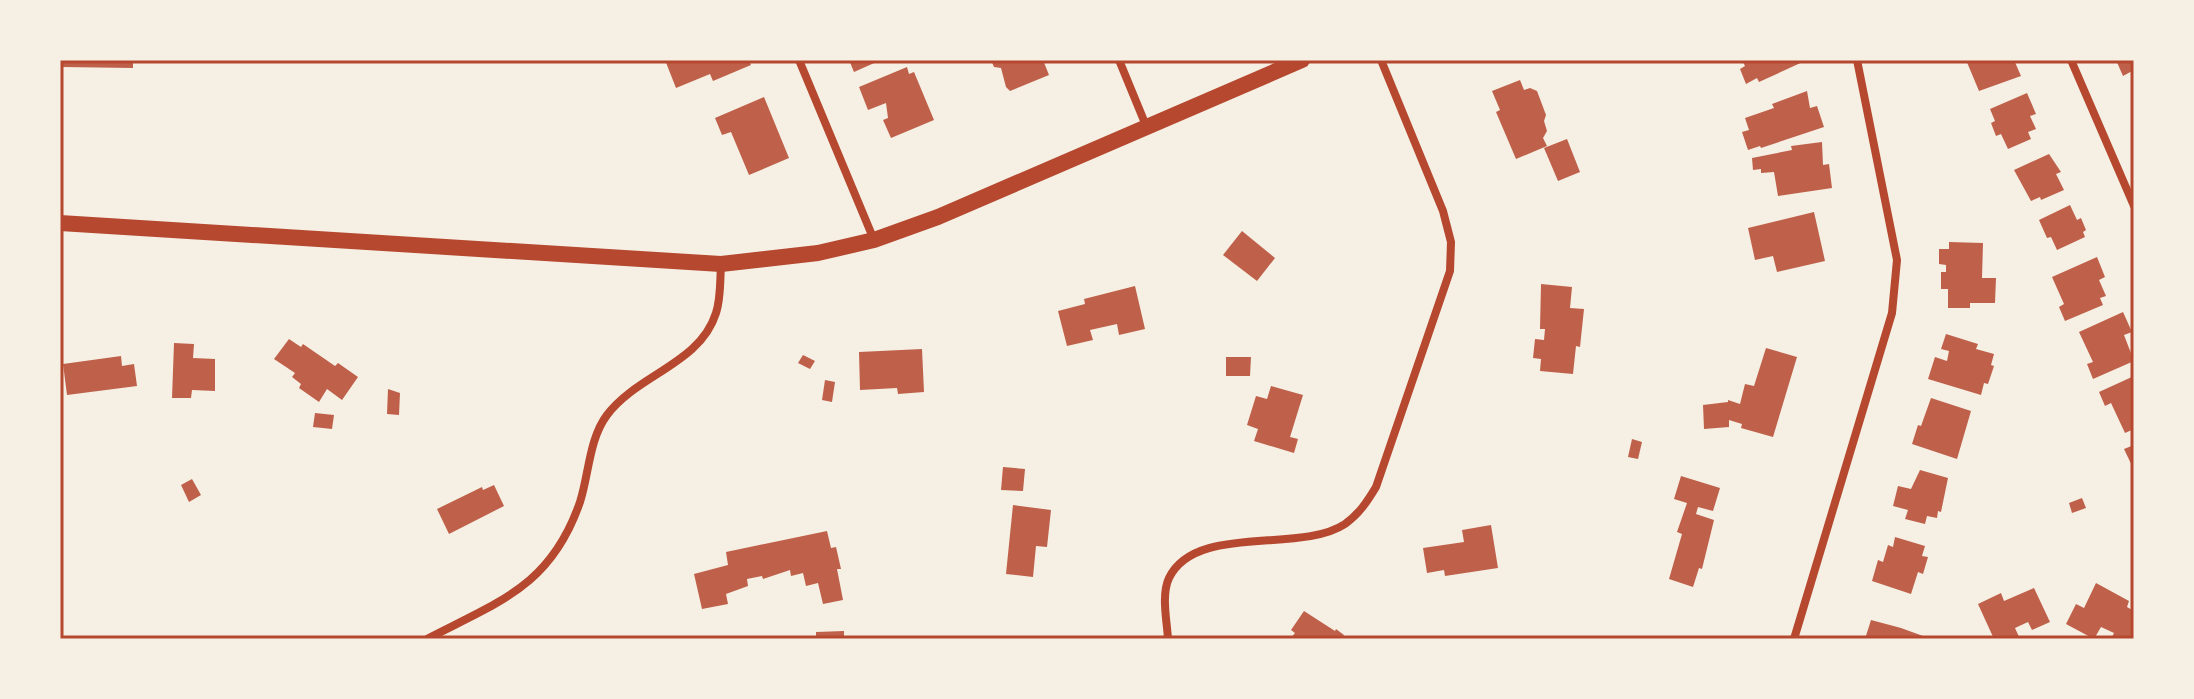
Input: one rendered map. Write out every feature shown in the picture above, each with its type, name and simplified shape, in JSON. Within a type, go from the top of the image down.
[{"type":"main road","points":[[60,223],[721,264],[818,253],[874,240],[938,217],[1302,60]]},
{"type":"street","points":[[799,60],[874,240]]},
{"type":"street","points":[[1119,60],[1147,128]]},
{"type":"street","points":[[1168,639],[1168,580],[1182,562],[1201,552],[1224,546],[1320,534],[1343,526],[1362,510],[1376,487],[1450,271],[1451,242],[1443,211],[1381,60]]},
{"type":"street","points":[[1794,639],[1892,313],[1897,260],[1857,60]]},
{"type":"street","points":[[2071,60],[2134,206]]},
{"type":"street","points":[[427,639],[512,595],[541,571],[561,543],[580,501],[590,458],[606,416],[631,391],[700,344],[716,312],[721,264]]},
{"type":"building","points":[[62,60],[133,60],[133,68],[62,67]]},
{"type":"building","points":[[665,60],[749,60],[751,65],[713,81],[710,74],[676,88]]},
{"type":"building","points":[[849,60],[881,60],[854,72]]},
{"type":"building","points":[[991,60],[1043,60],[1049,75],[1010,91],[1001,68],[994,67]]},
{"type":"building","points":[[1742,60],[1807,60],[1759,82],[1757,78],[1746,84],[1740,69],[1745,66]]},
{"type":"building","points":[[1966,60],[2014,60],[2021,76],[1979,91]]},
{"type":"building","points":[[2116,60],[2134,60],[2134,70],[2123,76]]},
{"type":"building","points":[[907,67],[909,74],[914,72],[934,120],[891,138],[883,120],[888,118],[886,103],[868,110],[859,87]]},
{"type":"building","points":[[1520,80],[1524,90],[1530,88],[1537,91],[1546,115],[1547,131],[1543,138],[1547,146],[1516,159],[1496,112],[1500,110],[1492,91]]},
{"type":"building","points":[[1807,91],[1810,108],[1817,106],[1824,127],[1748,150],[1742,132],[1749,130],[1745,118],[1774,108],[1772,104]]},
{"type":"building","points":[[2027,93],[2036,114],[2030,116],[2036,129],[2028,132],[2031,139],[2008,149],[2001,134],[1996,136],[1990,109]]},
{"type":"building","points":[[764,97],[789,158],[749,175],[731,132],[722,135],[715,118]]},
{"type":"building","points":[[1567,139],[1580,172],[1558,181],[1544,148]]},
{"type":"building","points":[[1822,142],[1823,165],[1829,164],[1832,188],[1778,196],[1774,172],[1753,170],[1752,158],[1792,150],[1791,146]]},
{"type":"building","points":[[2049,154],[2061,172],[2056,174],[2064,190],[2031,201],[2014,170]]},
{"type":"building","points":[[2070,205],[2077,220],[2081,218],[2086,230],[2083,232],[2085,237],[2057,250],[2051,237],[2047,238],[2039,220]]},
{"type":"building","points":[[1814,212],[1825,261],[1777,272],[1773,256],[1755,260],[1748,228]]},
{"type":"building","points":[[1242,231],[1275,258],[1257,281],[1223,255]]},
{"type":"building","points":[[1949,242],[1983,243],[1982,278],[1996,278],[1995,303],[1970,303],[1970,308],[1948,308],[1948,289],[1941,289],[1941,272],[1946,272],[1946,265],[1939,264],[1939,249],[1949,249]]},
{"type":"building","points":[[2097,257],[2105,277],[2099,280],[2106,296],[2100,298],[2103,305],[2065,321],[2059,307],[2064,304],[2052,277]]},
{"type":"building","points":[[1541,284],[1572,287],[1570,308],[1584,309],[1573,374],[1540,371],[1541,359],[1533,358],[1535,339],[1544,340],[1545,329],[1540,329]]},
{"type":"building","points":[[1135,286],[1145,329],[1119,335],[1117,324],[1090,330],[1093,340],[1067,346],[1058,311],[1085,304],[1084,299]]},
{"type":"building","points":[[2123,312],[2132,332],[2124,335],[2134,361],[2093,379],[2087,364],[2093,362],[2079,332]]},
{"type":"building","points":[[1946,334],[1978,344],[1976,349],[1994,354],[1991,365],[1994,366],[1981,395],[1928,379],[1935,357],[1947,361],[1949,351],[1941,349]]},
{"type":"building","points":[[289,339],[301,347],[303,344],[335,366],[338,363],[358,377],[342,400],[327,389],[319,402],[299,388],[301,384],[292,377],[295,373],[274,359]]},
{"type":"building","points":[[174,343],[194,344],[193,358],[215,359],[215,391],[192,390],[191,398],[172,398]]},
{"type":"building","points":[[1766,348],[1797,357],[1773,437],[1741,428],[1742,424],[1729,420],[1729,427],[1704,429],[1703,405],[1728,400],[1740,404],[1745,384],[1754,386]]},
{"type":"building","points":[[922,349],[924,392],[898,394],[897,388],[860,390],[859,352]]},
{"type":"building","points":[[803,355],[815,361],[810,369],[798,363]]},
{"type":"building","points":[[121,356],[122,366],[134,364],[137,386],[67,395],[63,364]]},
{"type":"building","points":[[1226,357],[1251,357],[1250,376],[1226,376]]},
{"type":"building","points":[[2134,376],[2134,429],[2125,433],[2111,403],[2105,406],[2099,392]]},
{"type":"building","points":[[825,380],[835,382],[832,402],[822,400]]},
{"type":"building","points":[[1271,386],[1303,395],[1290,437],[1298,439],[1294,453],[1254,441],[1258,429],[1247,425],[1256,396],[1267,399]]},
{"type":"building","points":[[388,389],[400,393],[399,415],[387,414]]},
{"type":"building","points":[[1931,398],[1971,411],[1957,459],[1912,444]]},
{"type":"building","points":[[315,413],[334,415],[332,429],[313,427]]},
{"type":"building","points":[[1632,439],[1642,442],[1638,459],[1628,457]]},
{"type":"building","points":[[2134,445],[2134,470],[2124,449]]},
{"type":"building","points":[[1003,467],[1025,469],[1023,491],[1001,490]]},
{"type":"building","points":[[1920,470],[1948,478],[1941,512],[1938,511],[1937,518],[1927,516],[1925,524],[1905,519],[1908,510],[1893,506],[1898,486],[1911,489]]},
{"type":"building","points":[[1681,476],[1720,488],[1713,511],[1698,507],[1696,514],[1714,520],[1702,569],[1699,568],[1693,587],[1669,579],[1682,534],[1677,532],[1687,503],[1674,499]]},
{"type":"building","points":[[192,479],[201,495],[189,502],[181,485]]},
{"type":"building","points":[[494,485],[504,506],[449,534],[437,509],[482,487],[483,490]]},
{"type":"building","points":[[2082,498],[2086,508],[2072,513],[2069,503]]},
{"type":"building","points":[[1013,505],[1051,510],[1047,547],[1036,546],[1033,577],[1006,574]]},
{"type":"building","points":[[1491,525],[1498,568],[1445,576],[1444,570],[1427,573],[1423,548],[1464,542],[1462,530]]},
{"type":"building","points":[[827,531],[831,548],[836,547],[843,600],[823,604],[818,583],[806,586],[803,573],[791,576],[790,570],[763,579],[762,576],[747,579],[748,586],[726,594],[728,604],[702,609],[694,574],[728,565],[726,552]]},
{"type":"building","points":[[1895,537],[1925,546],[1922,556],[1928,557],[1923,574],[1918,572],[1911,594],[1872,581],[1878,560],[1883,562],[1888,545],[1893,547]]},
{"type":"building","points":[[2096,583],[2129,601],[2127,607],[2134,611],[2133,639],[2111,639],[2114,633],[2101,627],[2094,639],[2066,624],[2076,604],[2084,608]]},
{"type":"building","points":[[2034,588],[2050,622],[2032,630],[2028,622],[2015,628],[2020,639],[1994,639],[1978,604],[2001,593],[2004,601]]},
{"type":"building","points":[[1304,611],[1344,635],[1341,639],[1290,639],[1295,633],[1291,630]]},
{"type":"building","points":[[1871,620],[1923,636],[1922,639],[1865,639]]},
{"type":"building","points":[[844,631],[844,639],[816,639],[816,632]]}]
